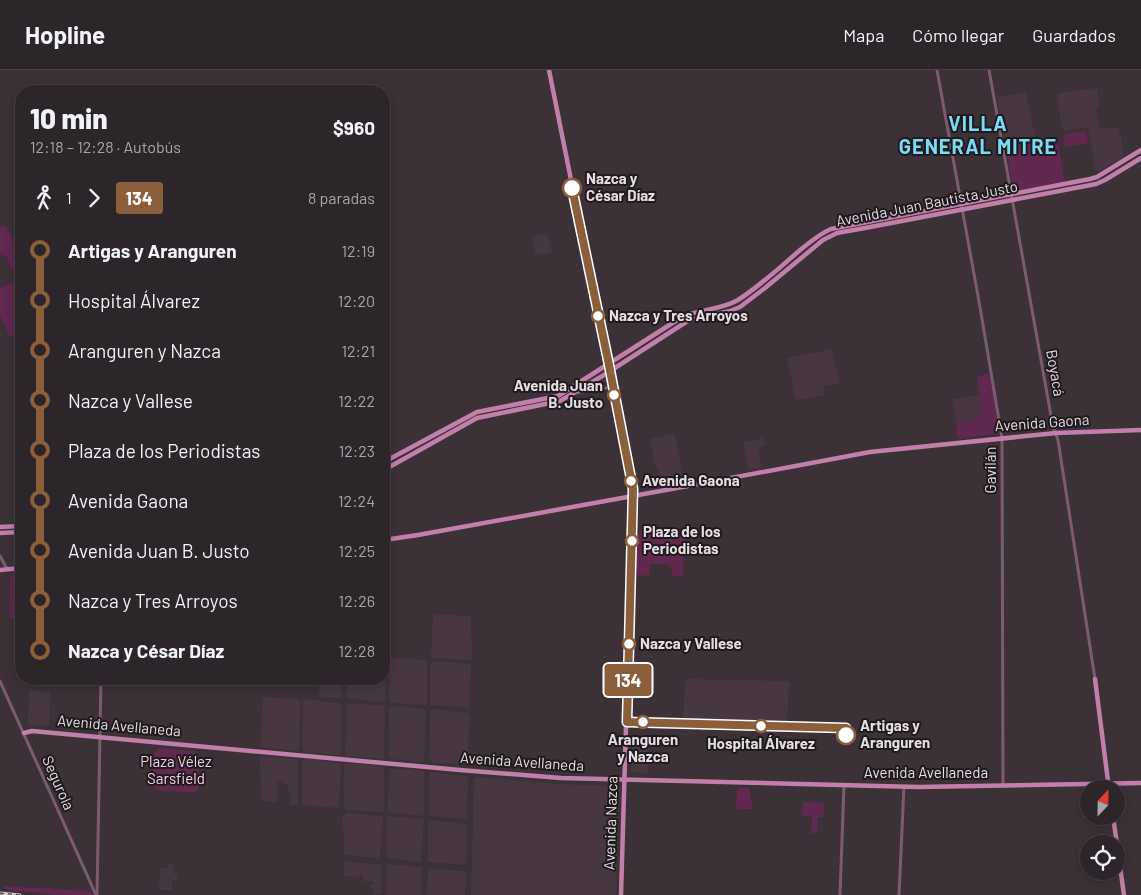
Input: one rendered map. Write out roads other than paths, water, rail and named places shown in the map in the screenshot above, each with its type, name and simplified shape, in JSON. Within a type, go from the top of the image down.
[{"type":"main road","name":"Avenida Nazca","points":[[549,70],[610,371],[633,496],[621,895]]},
{"type":"main road","name":"Avenida Juan Bautista Justo","points":[[390,459],[477,412],[558,396],[682,317],[736,301],[826,231],[836,227],[1095,178],[1141,150]]},
{"type":"main road","name":"Avenida Juan Bautista Justo","points":[[390,467],[477,418],[557,402],[574,394],[686,322],[730,311],[740,306],[823,240],[832,235],[1096,184],[1141,158]]},
{"type":"main road","name":"Avenida Gaona","points":[[390,539],[857,454],[1056,433],[1141,430]]},
{"type":"main road","points":[[0,527],[15,526]]},
{"type":"main road","points":[[0,533],[15,532]]},
{"type":"main road","points":[[0,570],[15,568]]},
{"type":"main road","points":[[1095,679],[1108,780]]},
{"type":"main road","name":"Avenida Avellaneda","points":[[24,734],[32,731],[561,778],[915,787],[1080,786]]},
{"type":"main road","name":"Avenida Avellaneda","points":[[1125,784],[1141,783]]},
{"type":"main road","points":[[1114,825],[1124,895]]},
{"type":"street","name":"Gavilán","points":[[937,70],[1002,438],[1002,785]]},
{"type":"street","name":"Boyacá","points":[[989,70],[1053,427],[1058,440],[1095,679]]},
{"type":"street","points":[[574,394],[613,387]]},
{"type":"street","points":[[0,556],[7,569]]},
{"type":"street","name":"Segurola","points":[[0,681],[97,895]]},
{"type":"street","points":[[97,895],[101,685]]},
{"type":"street","points":[[840,895],[844,785]]},
{"type":"street","points":[[899,895],[904,786]]},
{"type":"street","points":[[91,883],[98,882]]},
{"type":"railway","points":[[0,893],[20,895]]},
{"type":"place","name":"Nazca y César Díaz","points":[[572,188]]},
{"type":"place","name":"Nazca y Tres Arroyos","points":[[598,316]]},
{"type":"place","name":"Avenida Juan B. Justo","points":[[614,395]]},
{"type":"place","name":"Avenida Gaona","points":[[631,481]]},
{"type":"place","name":"Plaza de los Periodistas","points":[[632,541]]},
{"type":"place","name":"Nazca y Vallese","points":[[629,644]]},
{"type":"place","name":"Aranguren y Nazca","points":[[643,722]]},
{"type":"place","name":"Hospital Álvarez","points":[[761,726]]},
{"type":"place","name":"Artigas y Aranguren","points":[[846,735]]},
{"type":"district","name":"VILLA GENERAL MITRE","points":[[978,136]]},
{"type":"park label","name":"Plaza Vélez Sarsfield","points":[[176,770]]}]
